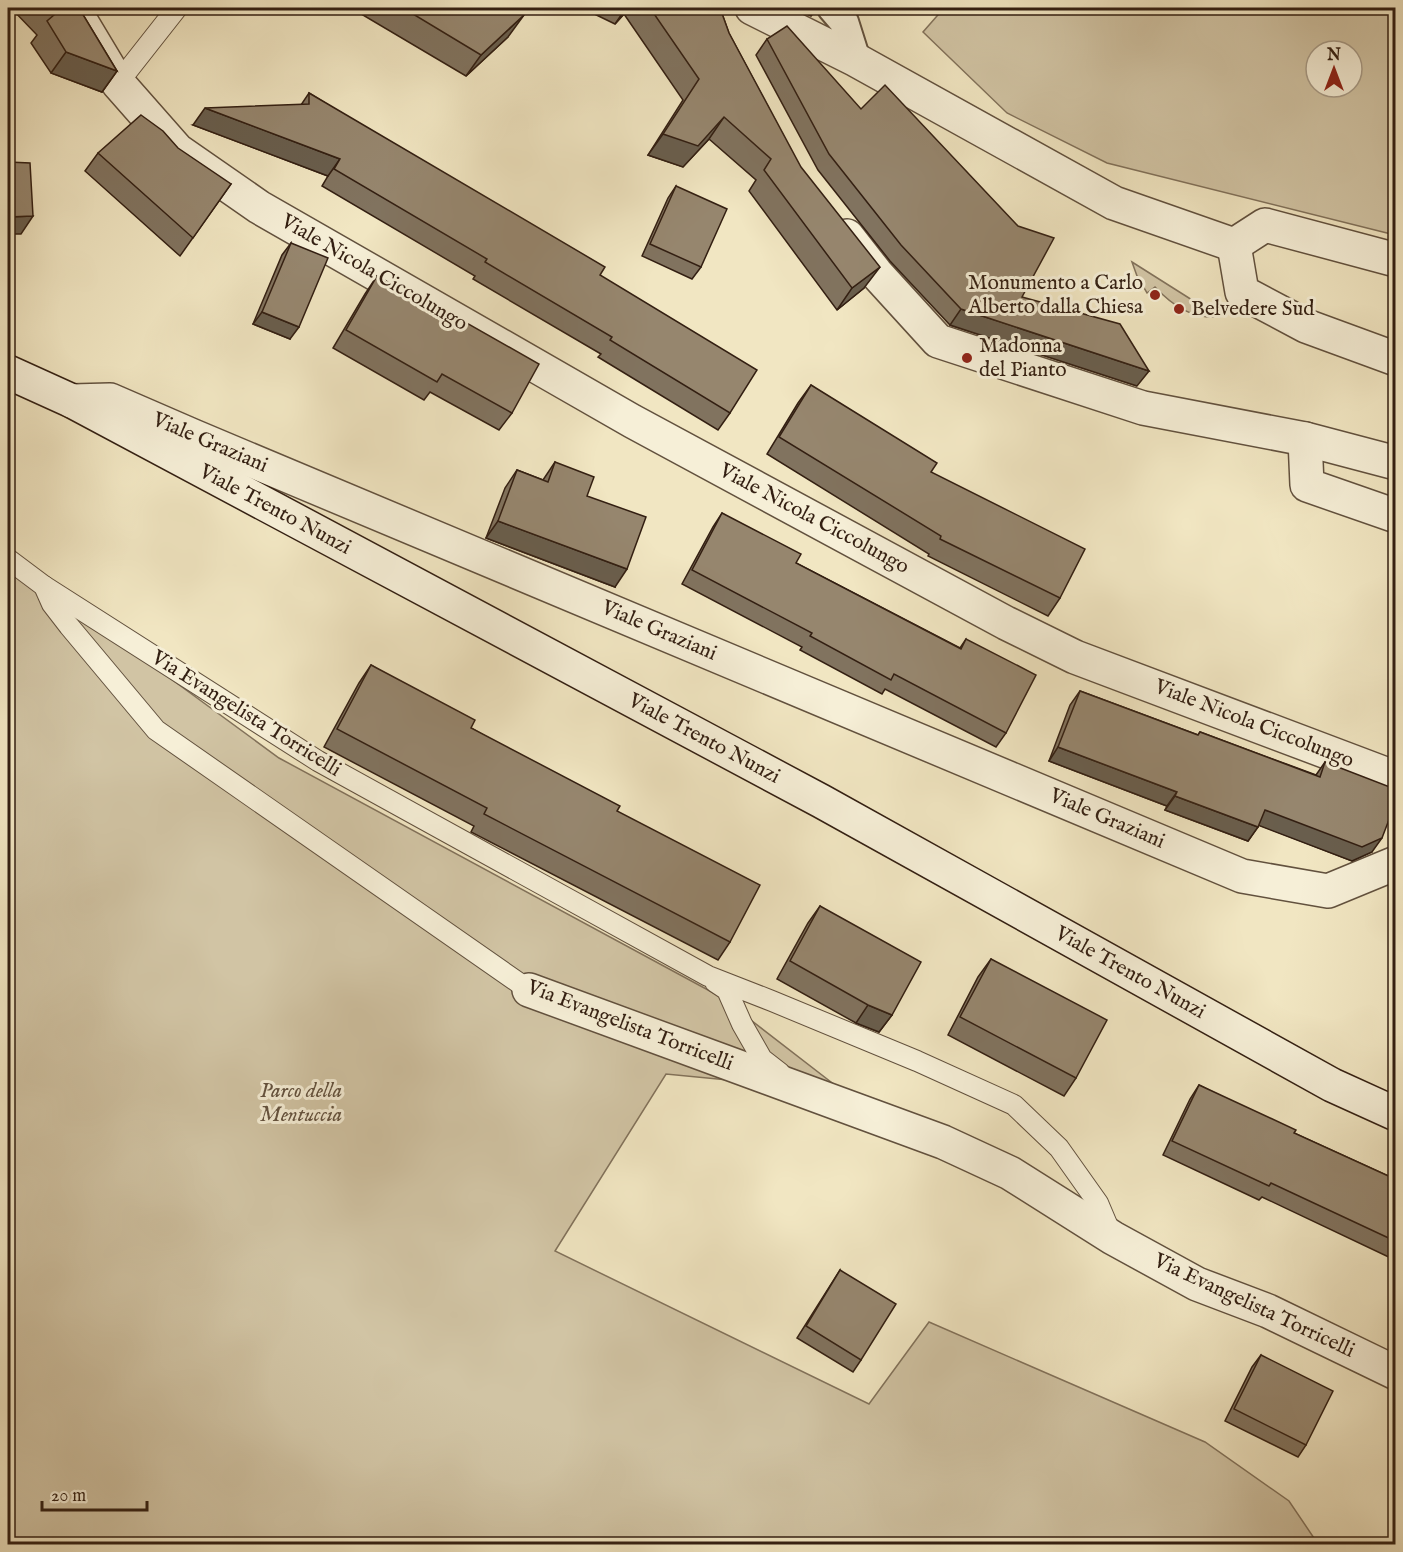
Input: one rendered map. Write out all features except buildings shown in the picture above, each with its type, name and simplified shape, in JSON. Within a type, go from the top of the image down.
[{"type":"street","name":"Viale Nicola Ciccolungo","points":[[73,8],[118,83],[177,150],[259,207],[632,421],[1006,623],[1076,657],[1395,778]]},
{"type":"street","points":[[752,8],[855,60],[1114,203],[1234,245]]},
{"type":"street","points":[[832,8],[844,22],[855,60]]},
{"type":"street","points":[[832,217],[876,273],[938,341],[1143,408],[1305,439],[1395,463]]},
{"type":"street","points":[[1234,245],[1265,225],[1395,260]]},
{"type":"street","points":[[1234,245],[1242,292],[1306,326],[1395,359]]},
{"type":"street","name":"Viale Trento Nunzi","points":[[8,372],[72,401],[831,807],[1332,1085],[1395,1114]]},
{"type":"street","name":"Viale Graziani","points":[[72,401],[110,400],[1242,876],[1328,891],[1395,863]]},
{"type":"street","points":[[1305,439],[1307,485],[1395,516]]},
{"type":"street","name":"Via Evangelista Torricelli","points":[[529,990],[943,1142],[1010,1173],[1113,1238],[1197,1284],[1268,1311],[1395,1373]]},
{"type":"lane","points":[[118,83],[177,8]]},
{"type":"lane","name":"Via Evangelista Torricelli","points":[[8,559],[44,586],[318,761],[708,976],[906,1056],[1014,1105],[1059,1148],[1098,1203],[1113,1238]]},
{"type":"lane","name":"Via Evangelista Torricelli","points":[[44,586],[52,603],[69,626],[156,730],[529,990]]},
{"type":"lane","points":[[708,976],[727,990],[742,1024],[762,1059],[794,1083],[847,1107]]},
{"type":"green space","points":[[944,8],[1395,8],[1395,235],[1107,163],[1007,113],[923,32]]},
{"type":"green space","points":[[1132,262],[1219,317],[1200,316],[1184,310],[1155,287],[1147,293]]},
{"type":"green space","name":"Parco della Mentuccia","points":[[8,567],[44,586],[279,758],[721,997],[840,1089],[666,1074],[555,1251],[869,1404],[929,1322],[1205,1442],[1289,1501],[1318,1544],[8,1544]]},
{"type":"place","name":"Monumento a Carlo Alberto dalla Chiesa","points":[[1155,295]]},
{"type":"place","name":"Belvedere Sud","points":[[1179,309]]},
{"type":"place","name":"Madonna del Pianto","points":[[967,358]]}]
